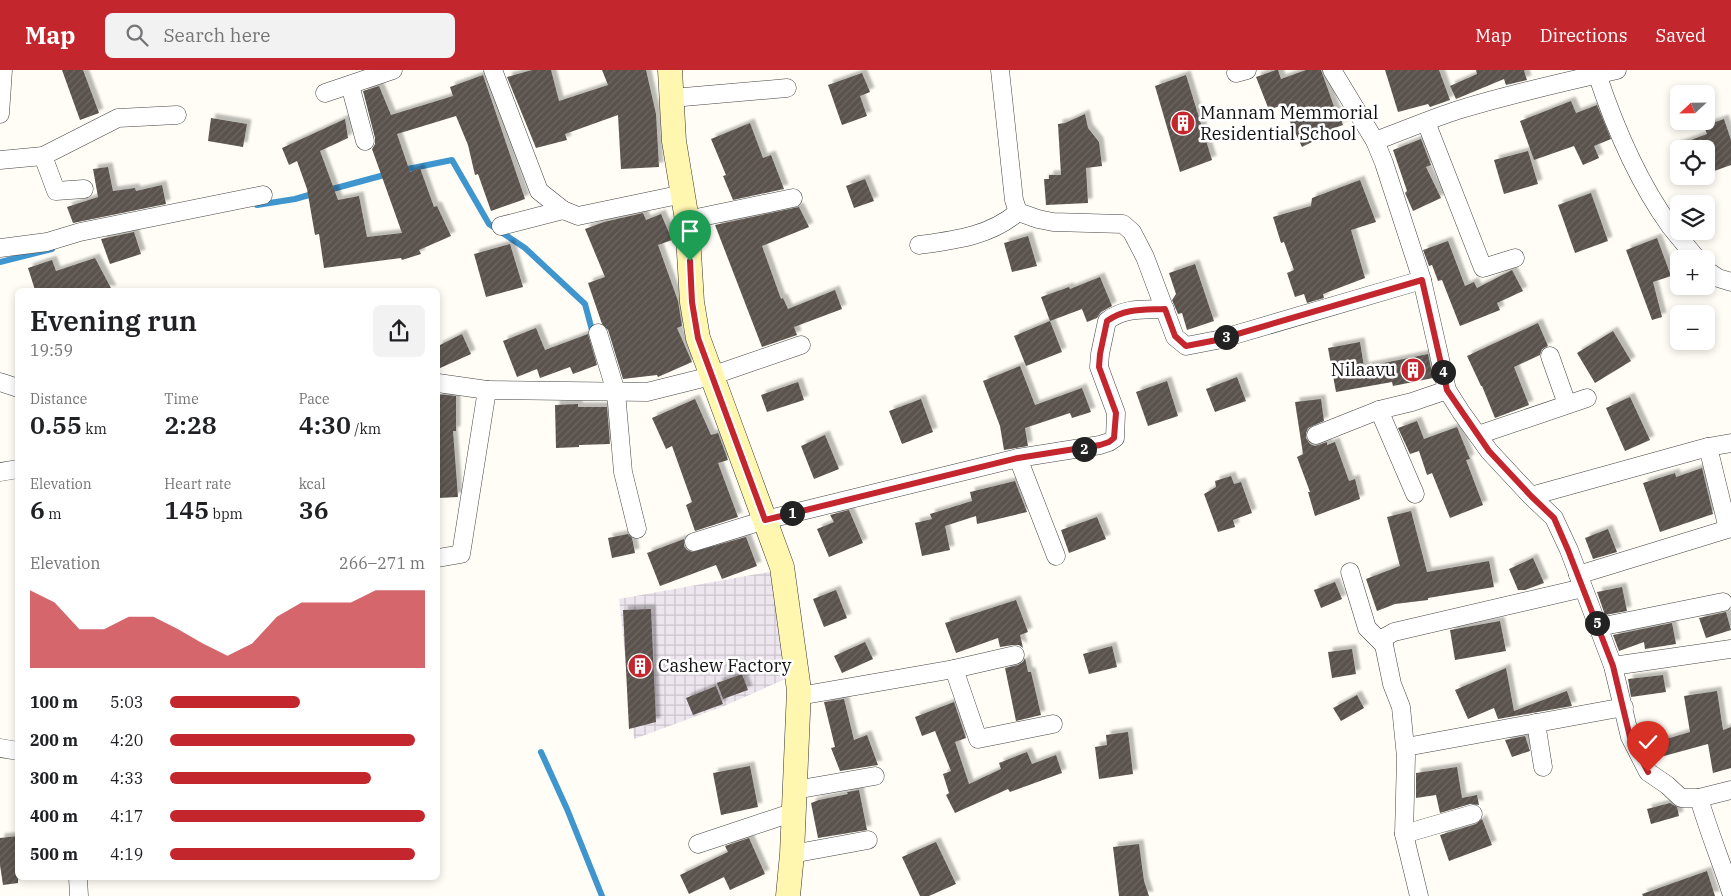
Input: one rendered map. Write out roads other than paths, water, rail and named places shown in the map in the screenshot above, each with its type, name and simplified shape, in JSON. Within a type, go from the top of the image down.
[{"type":"street","points":[[0,114],[3,70]]},
{"type":"street","points":[[326,92],[393,70]]},
{"type":"street","points":[[493,70],[539,191],[563,210],[578,216],[683,194]]},
{"type":"street","points":[[670,70],[674,142],[687,220],[692,302],[698,338],[782,567],[799,696],[795,801],[788,896]]},
{"type":"street","points":[[1000,70],[1014,200],[1018,212]]},
{"type":"street","points":[[1332,70],[1376,141],[1422,280],[1447,390],[1489,451],[1554,518],[1613,666],[1630,737],[1648,772],[1667,785],[1681,798],[1699,798],[1731,790]]},
{"type":"street","points":[[1376,141],[1497,98],[1598,72],[1617,70]]},
{"type":"street","points":[[1598,72],[1610,114],[1644,184],[1670,225],[1690,250]]},
{"type":"street","points":[[350,84],[365,141]]},
{"type":"street","points":[[672,98],[787,88]]},
{"type":"street","points":[[0,160],[43,156],[118,118],[177,115]]},
{"type":"street","points":[[1426,122],[1483,268],[1515,258]]},
{"type":"street","points":[[43,156],[56,191],[84,189]]},
{"type":"street","points":[[0,248],[47,242],[80,232],[263,195]]},
{"type":"street","points":[[687,220],[793,198]]},
{"type":"street","points":[[501,226],[563,210]]},
{"type":"street","points":[[919,245],[962,239],[1000,226],[1018,212]]},
{"type":"street","points":[[1018,212],[1053,222],[1122,224],[1132,232],[1146,257],[1175,336],[1186,346],[1217,340],[1422,280]]},
{"type":"street","points":[[1715,276],[1731,282]]},
{"type":"street","points":[[694,542],[765,520],[1018,458],[1091,447],[1109,442],[1114,438],[1116,413],[1099,367],[1107,321],[1117,314],[1126,311],[1165,309]]},
{"type":"street","points":[[598,333],[616,392],[623,472],[637,529]]},
{"type":"street","points":[[440,383],[487,390],[647,392],[711,376],[801,345]]},
{"type":"street","points":[[1550,356],[1567,404]]},
{"type":"street","points":[[0,382],[15,387]]},
{"type":"street","points":[[440,558],[461,554],[487,390]]},
{"type":"street","points":[[1316,435],[1380,410],[1447,390]]},
{"type":"street","points":[[1478,435],[1587,398]]},
{"type":"street","points":[[1380,410],[1415,494]]},
{"type":"street","points":[[1531,496],[1708,447],[1731,444]]},
{"type":"street","points":[[1419,896],[1404,834],[1406,747],[1402,706],[1392,684],[1384,645],[1385,637],[1394,632],[1580,581],[1728,528],[1708,447]]},
{"type":"street","points":[[1018,458],[1056,556]]},
{"type":"street","points":[[0,472],[15,470]]},
{"type":"street","points":[[1350,572],[1367,628],[1384,645]]},
{"type":"street","points":[[1598,627],[1723,602]]},
{"type":"street","points":[[1613,666],[1731,649]]},
{"type":"street","points":[[799,696],[954,669],[1015,655]]},
{"type":"street","points":[[954,669],[978,739],[1053,724]]},
{"type":"street","points":[[1406,747],[1624,706]]},
{"type":"street","points":[[1536,723],[1543,767]]},
{"type":"street","points":[[0,748],[15,750]]},
{"type":"street","points":[[698,844],[795,801],[875,776]]},
{"type":"street","points":[[1699,798],[1706,825],[1723,866],[1731,892]]},
{"type":"street","points":[[1404,834],[1473,814]]},
{"type":"street","points":[[792,854],[868,840]]},
{"type":"street","points":[[78,880],[79,896]]},
{"type":"waterway","points":[[403,170],[452,160],[489,224],[525,248],[585,304],[593,334]]},
{"type":"waterway","points":[[325,191],[388,174]]},
{"type":"waterway","points":[[257,205],[295,199],[316,193]]},
{"type":"waterway","points":[[0,262],[52,249]]},
{"type":"waterway","points":[[541,752],[567,809],[602,896]]},
{"type":"place","name":"Mannam Memmorial Residential School","points":[[1183,123]]},
{"type":"place","name":"Nilaavu","points":[[1413,370]]},
{"type":"place","name":"Cashew Factory","points":[[640,666]]}]
